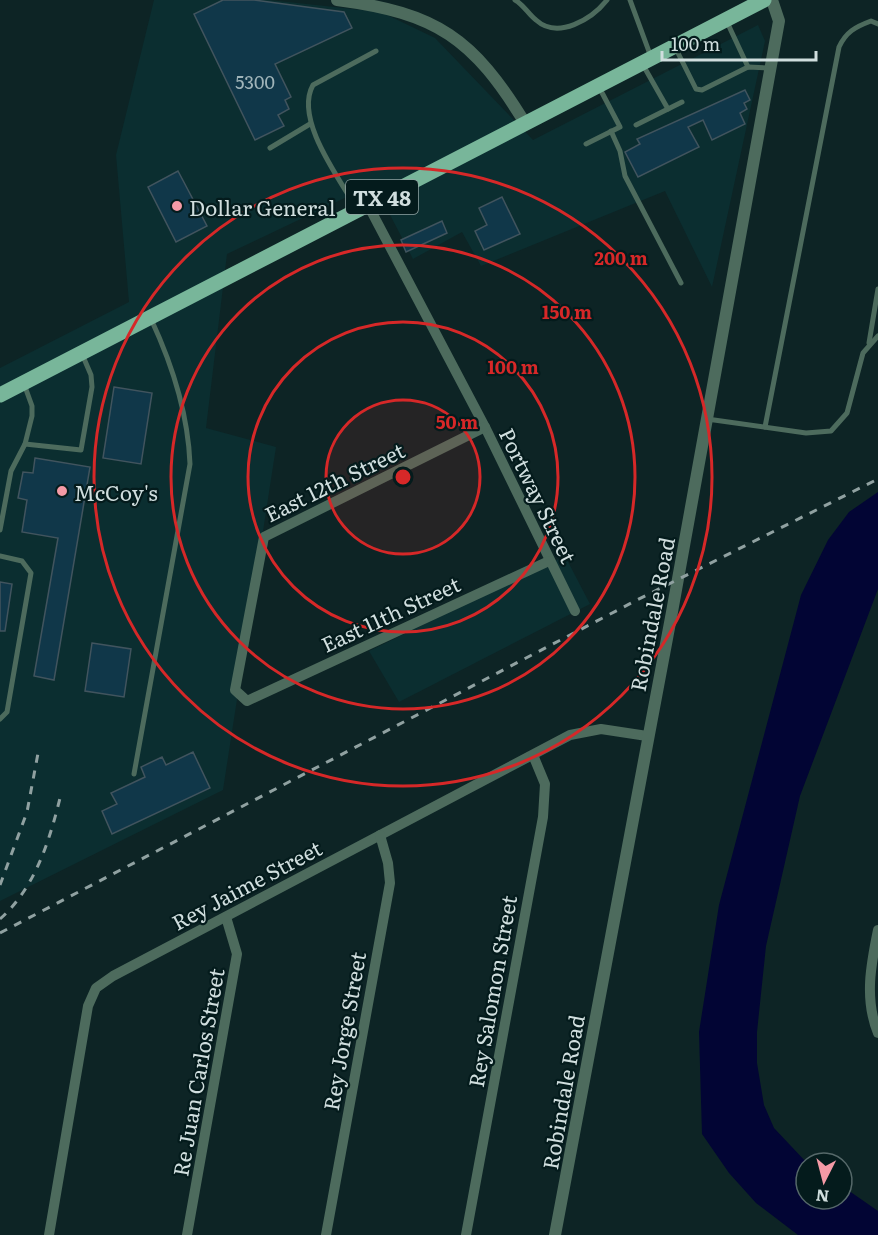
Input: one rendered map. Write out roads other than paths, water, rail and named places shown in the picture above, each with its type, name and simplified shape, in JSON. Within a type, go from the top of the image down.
[{"type":"main road","name":"TX 48","points":[[0,395],[764,0]]},
{"type":"street","points":[[337,0],[393,9],[419,17],[436,26],[483,64],[500,82],[525,123]]},
{"type":"street","name":"Robindale Road","points":[[555,1235],[779,21],[772,0]]},
{"type":"street","name":"Portway Street","points":[[363,207],[485,427],[575,611]]},
{"type":"street","name":"East 12th Street","points":[[247,701],[235,690],[264,537],[485,427]]},
{"type":"street","name":"East 11th Street","points":[[247,701],[549,561]]},
{"type":"street","name":"Rey Jaime Street","points":[[49,1235],[87,1006],[96,988],[113,976],[570,735],[601,729],[647,736]]},
{"type":"street","name":"Rey Salomon Street","points":[[466,1235],[543,817],[545,784],[533,755]]},
{"type":"street","name":"Rey Jorge Street","points":[[326,1235],[390,883],[388,863],[380,835]]},
{"type":"street","name":"Re Juan Carlos Street","points":[[187,1235],[237,954],[226,917]]},
{"type":"street","points":[[878,930],[870,974],[873,1019],[878,1033]]},
{"type":"lane","points":[[515,0],[537,21],[554,29],[562,29],[589,17],[607,0]]},
{"type":"lane","points":[[630,0],[647,61],[668,109]]},
{"type":"lane","points":[[726,20],[748,67]]},
{"type":"lane","points":[[765,427],[839,47],[845,33],[871,21],[878,24]]},
{"type":"lane","points":[[675,46],[696,89],[702,90],[748,67],[770,68]]},
{"type":"lane","points":[[363,207],[310,124],[307,108],[313,85],[376,51]]},
{"type":"lane","points":[[586,144],[620,127],[598,86]]},
{"type":"lane","points":[[636,125],[682,102]]},
{"type":"lane","points":[[270,148],[310,124]]},
{"type":"lane","points":[[611,131],[620,151],[625,176],[681,283]]},
{"type":"lane","points":[[869,345],[878,289]]},
{"type":"lane","points":[[134,774],[190,464],[189,437],[181,403],[165,350],[150,317]]},
{"type":"lane","points":[[707,419],[806,433],[831,431],[847,413],[863,353],[878,336]]},
{"type":"lane","points":[[25,444],[81,450],[92,387],[91,375],[81,353]]},
{"type":"lane","points":[[0,530],[11,471],[25,444],[32,406],[24,383]]},
{"type":"lane","points":[[0,556],[22,561],[31,573],[7,712],[0,720]]},
{"type":"railway","points":[[0,933],[637,600],[878,479]]},
{"type":"railway","points":[[0,885],[27,812],[39,748]]},
{"type":"railway","points":[[0,919],[23,892],[40,861],[61,794]]},
{"type":"place","name":"Dollar General","points":[[177,206]]},
{"type":"place","name":"McCoy's","points":[[62,491]]}]
